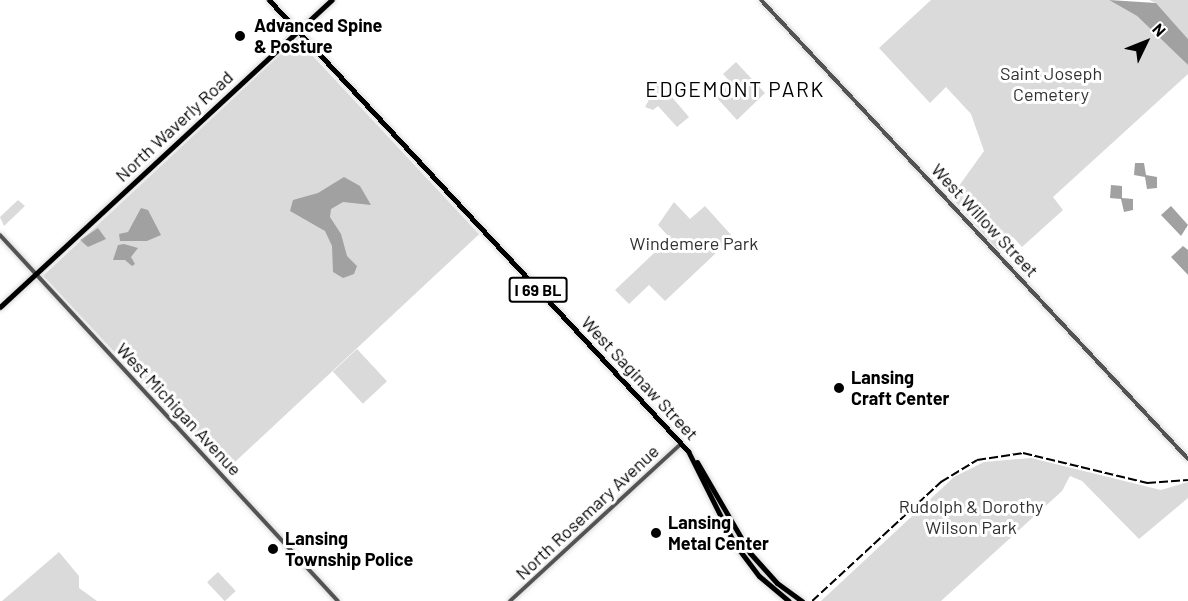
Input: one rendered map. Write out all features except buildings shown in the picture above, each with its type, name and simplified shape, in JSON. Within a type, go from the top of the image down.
[{"type":"main road","name":"I 69 BL","points":[[269,0],[298,31]]},
{"type":"main road","name":"North Waverly Road","points":[[0,307],[332,0]]},
{"type":"main road","name":"West Saginaw Street","points":[[298,31],[694,459],[734,543],[759,576],[789,601]]},
{"type":"main road","name":"I 69 BL","points":[[694,459],[709,479],[750,553],[777,583],[802,601]]},
{"type":"street","name":"West Willow Street","points":[[761,0],[1188,459]]},
{"type":"street","name":"West Michigan Avenue","points":[[0,235],[338,601]]},
{"type":"street","name":"North Rosemary Avenue","points":[[510,601],[681,444]]},
{"type":"green space","name":"Saint Joseph Cemetery","points":[[931,0],[1109,0],[1137,16],[1188,65],[1188,74],[1053,197],[1063,210],[1022,247],[1013,237],[998,250],[951,197],[984,151],[971,114],[946,87],[930,103],[879,48]]},
{"type":"green space","points":[[1149,0],[1188,0],[1188,39],[1156,3]]},
{"type":"green space","points":[[297,39],[479,234],[225,471],[43,276]]},
{"type":"green space","points":[[736,62],[765,93],[737,120],[716,97],[731,83],[723,74]]},
{"type":"green space","points":[[658,81],[689,117],[677,127],[658,106],[653,110],[645,107],[651,96],[647,91]]},
{"type":"green space","points":[[18,200],[25,206],[4,226],[0,217]]},
{"type":"green space","name":"Windemere Park","points":[[674,202],[690,219],[705,206],[733,237],[665,301],[649,285],[629,304],[615,290],[670,238],[658,225]]},
{"type":"green space","points":[[357,349],[387,381],[363,404],[333,372]]},
{"type":"green space","name":"Rudolph & Dorothy Wilson Park","points":[[1031,458],[1161,490],[1188,482],[1188,498],[1139,539],[1082,481],[1070,476],[1062,491],[941,601],[821,601],[954,477],[984,462]]},
{"type":"green space","points":[[59,552],[79,576],[79,588],[97,601],[2,601]]},
{"type":"green space","points":[[218,572],[236,591],[225,601],[207,582]]},
{"type":"shaded area","points":[[1109,0],[1156,3],[1188,39],[1188,65],[1137,16]]},
{"type":"shaded area","points":[[1135,163],[1144,163],[1146,175],[1157,177],[1157,188],[1147,189],[1145,177],[1134,175]]},
{"type":"shaded area","points":[[344,177],[360,186],[371,205],[343,202],[331,209],[330,217],[341,234],[347,256],[357,266],[354,274],[343,278],[333,272],[332,246],[325,231],[290,211],[293,200],[318,193]]},
{"type":"shaded area","points":[[1111,185],[1122,186],[1122,198],[1133,199],[1133,210],[1124,212],[1121,199],[1110,198]]},
{"type":"shaded area","points":[[1171,206],[1188,225],[1181,236],[1161,215]]},
{"type":"shaded area","points":[[141,208],[148,210],[161,235],[147,241],[120,241],[119,234],[128,232]]},
{"type":"shaded area","points":[[98,228],[106,239],[88,247],[80,240]]},
{"type":"shaded area","points":[[124,244],[138,248],[131,257],[135,264],[132,266],[125,260],[113,260],[118,245]]},
{"type":"shaded area","points":[[1183,246],[1188,250],[1188,275],[1171,257]]},
{"type":"railway","points":[[812,601],[941,482],[977,460],[1023,453],[1147,483],[1188,480]]},
{"type":"place","name":"Advanced Spine & Posture","points":[[240,36]]},
{"type":"place","name":"Lansing Craft Center","points":[[839,388]]},
{"type":"place","name":"Lansing Metal Center","points":[[656,533]]},
{"type":"place","name":"Lansing Township Police","points":[[273,549]]},
{"type":"district","name":"EDGEMONT PARK","points":[[735,89]]}]
